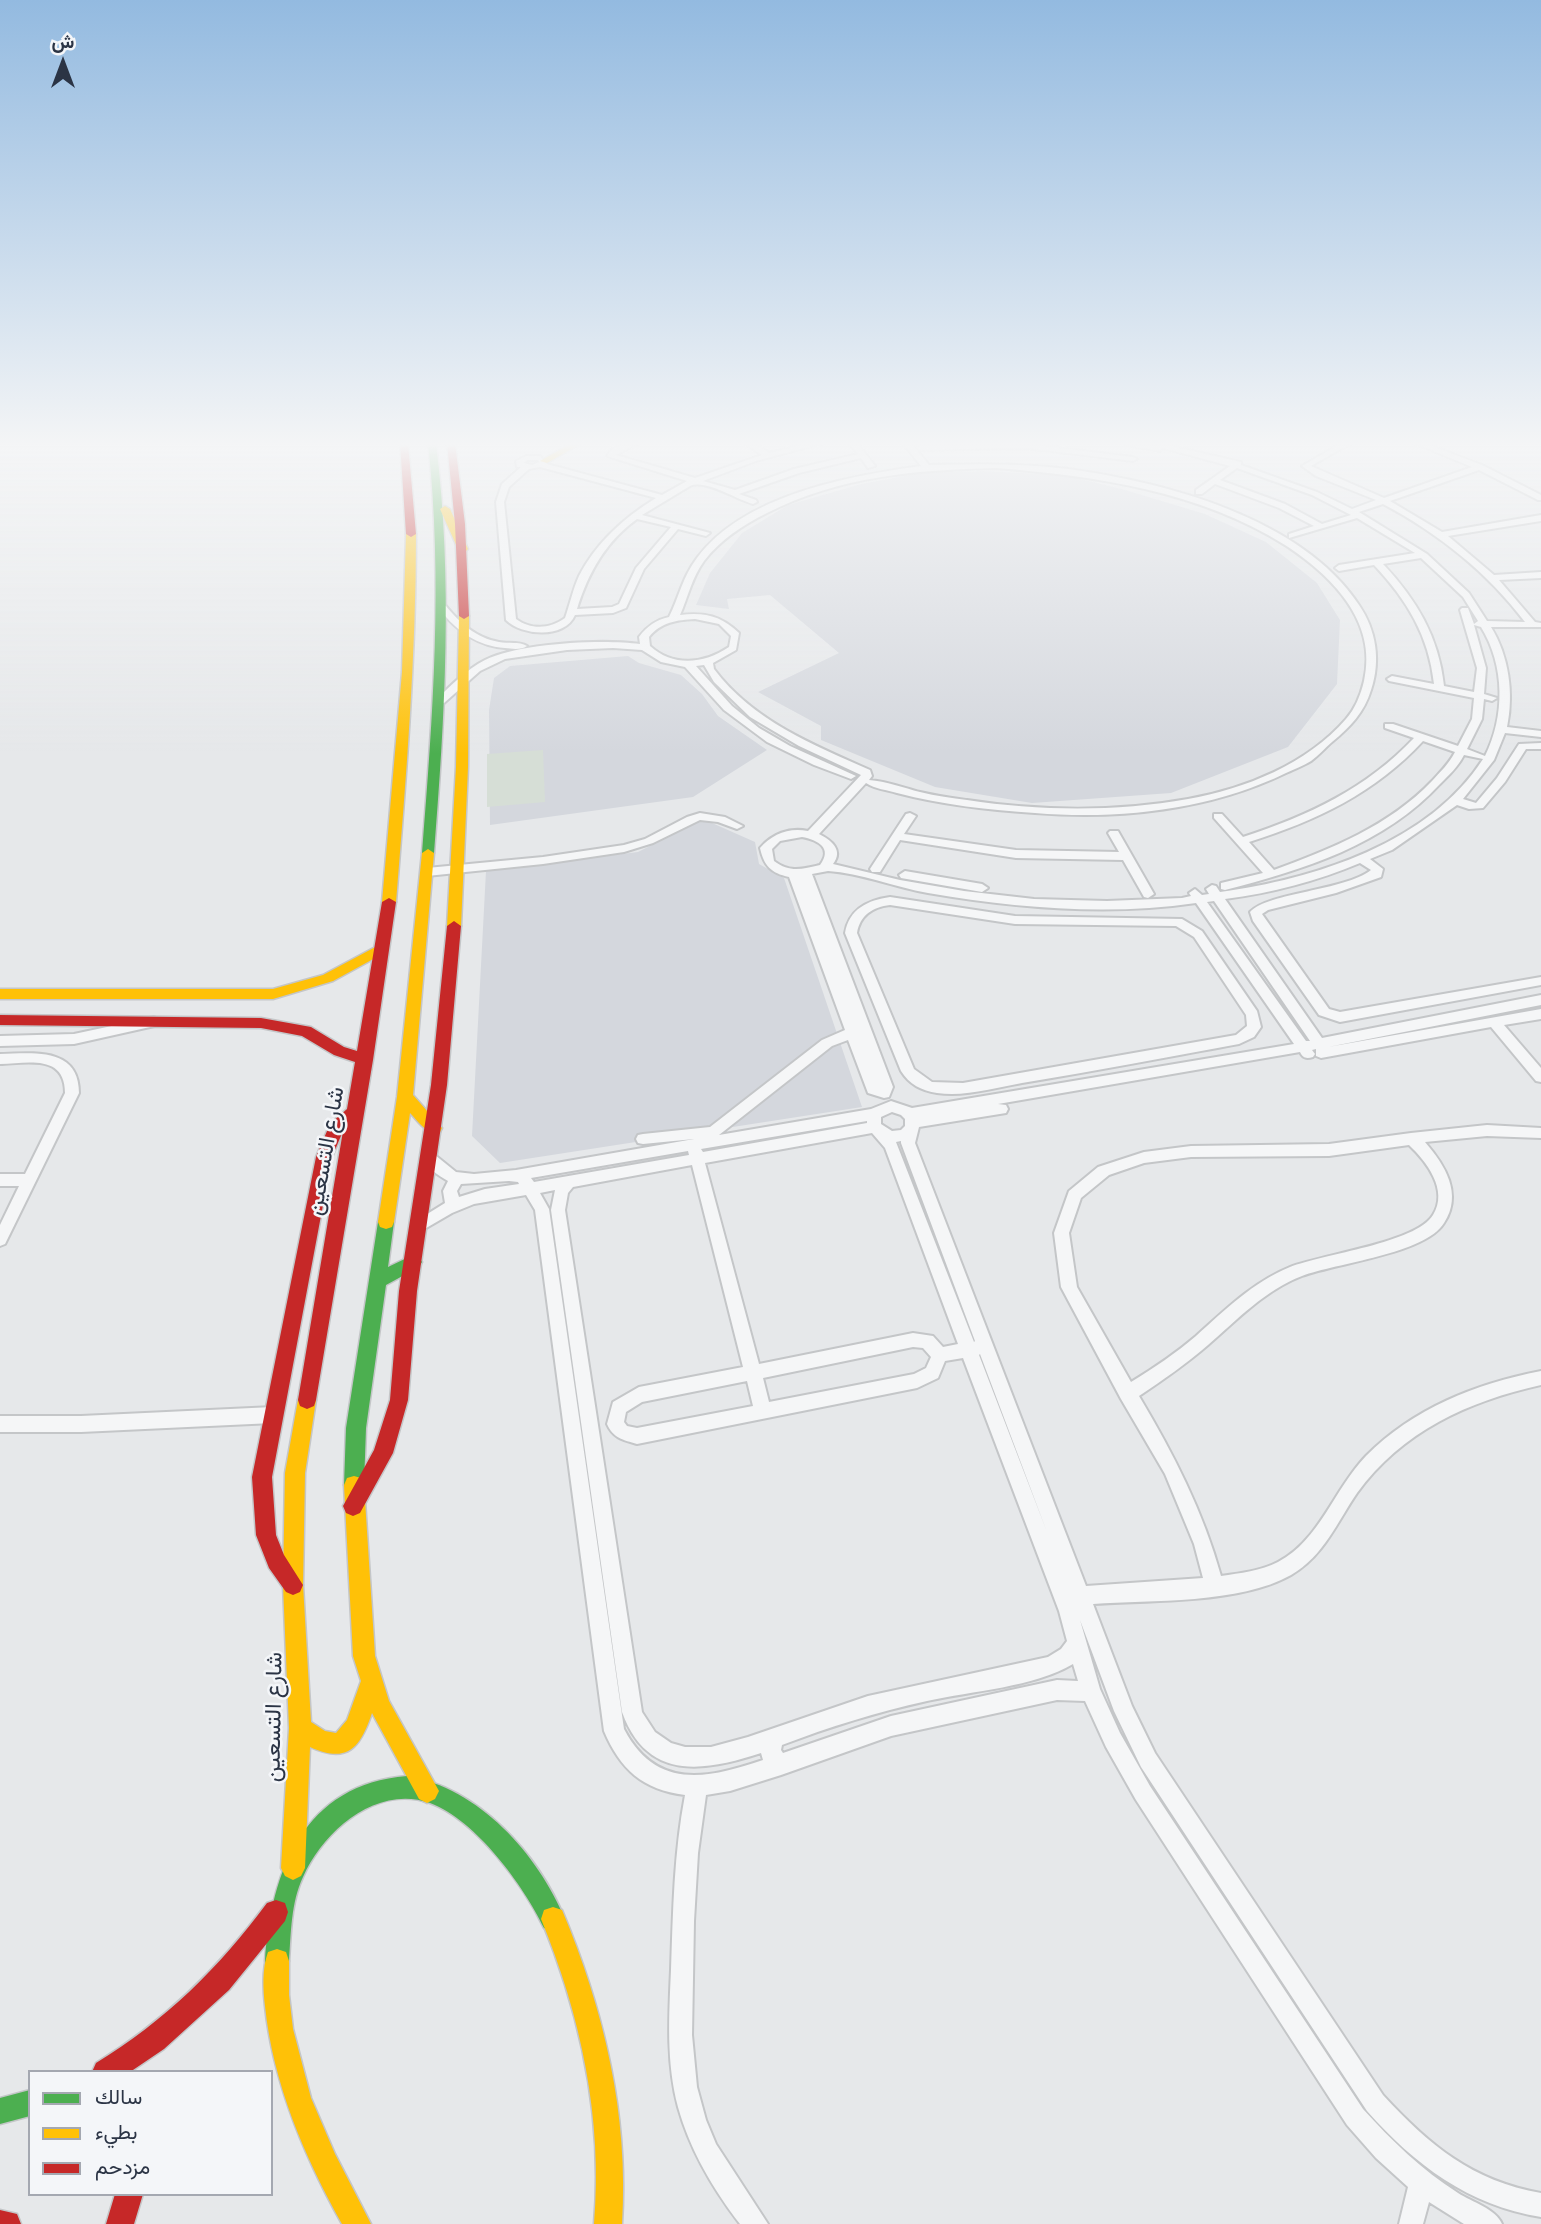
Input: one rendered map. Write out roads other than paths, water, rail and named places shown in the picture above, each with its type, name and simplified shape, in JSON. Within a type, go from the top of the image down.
[{"type":"main road","name":"شارع التسعين","points":[[293,1868],[300,1728],[292,1511],[300,1431],[388,918],[407,705],[412,547]]},
{"type":"main road","points":[[427,1791],[391,1728],[371,1683],[360,1628],[353,1507],[356,1428],[405,1097],[426,872],[440,701],[443,608],[441,547]]},
{"type":"main road","points":[[353,1507],[384,1452],[396,1418],[413,1262],[421,1225],[434,1128],[458,869],[464,682],[463,549]]},
{"type":"main road","points":[[0,993],[245,994],[291,990],[345,970],[381,949]]},
{"type":"main road","points":[[278,1025],[291,990]]},
{"type":"main road","points":[[0,1020],[160,1020],[278,1025],[316,1035],[339,1051],[365,1060]]},
{"type":"main road","points":[[405,1097],[434,1128]]},
{"type":"main road","points":[[293,1585],[273,1559],[262,1519],[262,1477],[324,1157],[336,1128],[356,1110]]},
{"type":"main road","points":[[377,1281],[413,1262]]},
{"type":"main road","points":[[300,1728],[326,1746],[339,1745],[347,1740],[358,1728],[371,1683]]},
{"type":"main road","points":[[357,2224],[325,2170],[310,2137],[289,2067],[279,1995],[281,1905],[293,1868],[314,1835],[327,1821],[355,1801],[399,1788],[427,1791],[471,1816],[506,1847],[537,1887],[562,1934],[585,2008],[611,2149],[613,2186],[608,2224]]},
{"type":"main road","points":[[112,2070],[195,2006],[242,1957],[281,1905]]},
{"type":"main road","points":[[0,2111],[28,2103]]},
{"type":"main road","points":[[120,2224],[129,2196]]},
{"type":"main road","points":[[0,2224],[7,2224]]},
{"type":"street","points":[[504,547],[511,620],[526,628],[547,629],[566,623],[580,585],[605,547]]},
{"type":"street","points":[[572,612],[613,610],[623,606],[640,568],[658,547]]},
{"type":"street","points":[[673,618],[692,571],[713,547]]},
{"type":"street","points":[[688,664],[723,703],[757,730],[811,760],[867,782],[915,795],[1017,810],[1109,811],[1193,801],[1263,780],[1318,752],[1340,733],[1357,712],[1372,668],[1371,646],[1365,625],[1339,585],[1305,554],[1292,547]]},
{"type":"street","points":[[824,868],[831,861],[832,852],[828,843],[812,834],[784,835],[773,840],[766,848],[766,858],[773,867],[800,874],[824,868],[838,869],[955,895],[1014,901],[1117,904],[1284,883],[1361,858],[1414,831],[1455,800],[1489,760],[1502,730],[1505,714],[1505,674],[1497,649],[1457,588],[1404,547]]},
{"type":"street","points":[[1456,547],[1494,578],[1537,625]]},
{"type":"street","points":[[1339,568],[1416,555]]},
{"type":"street","points":[[1376,562],[1403,591],[1423,622],[1436,654],[1440,688]]},
{"type":"street","points":[[1494,578],[1541,575]]},
{"type":"street","points":[[682,598],[685,616]]},
{"type":"street","points":[[443,608],[464,631],[506,651],[625,645],[645,647],[656,657],[688,664],[708,662],[733,648],[736,635],[728,626],[714,619],[685,616],[673,618],[647,632],[625,637],[539,649]]},
{"type":"street","points":[[1479,624],[1537,625]]},
{"type":"street","points":[[1214,892],[1333,856],[1400,824],[1442,792],[1472,754],[1488,721],[1492,698],[1489,660],[1479,624]]},
{"type":"street","points":[[645,647],[647,632]]},
{"type":"street","points":[[490,644],[482,652],[483,657],[491,661]]},
{"type":"street","points":[[440,701],[506,651]]},
{"type":"street","points":[[708,662],[709,669],[718,680],[752,713],[803,744],[865,771],[867,782],[812,834]]},
{"type":"street","points":[[1392,679],[1492,698]]},
{"type":"street","points":[[1505,714],[1518,722],[1541,728]]},
{"type":"street","points":[[1389,726],[1489,760]]},
{"type":"street","points":[[1502,730],[1541,734]]},
{"type":"street","points":[[1241,841],[1301,821],[1352,796],[1392,768],[1421,737]]},
{"type":"street","points":[[1455,800],[1469,806],[1479,806],[1501,780],[1523,746],[1541,746]]},
{"type":"street","points":[[426,872],[624,848],[666,834],[700,815],[717,816],[737,826]]},
{"type":"street","points":[[876,869],[910,816]]},
{"type":"street","points":[[1218,816],[1272,875]]},
{"type":"street","points":[[1114,833],[1148,894]]},
{"type":"street","points":[[897,836],[1016,854],[1127,856]]},
{"type":"street","points":[[832,852],[844,860],[876,869],[1017,892],[1197,895]]},
{"type":"street","points":[[1361,858],[1377,869],[1377,874],[1258,909],[1257,918],[1321,1009],[1332,1016],[1541,981]]},
{"type":"street","points":[[800,874],[886,1087],[884,1093],[873,1089],[851,1032],[800,874]]},
{"type":"street","points":[[1214,892],[1322,1048]]},
{"type":"street","points":[[1197,895],[1306,1051]]},
{"type":"street","points":[[890,901],[1015,920],[1103,923],[1164,920],[1184,924],[1198,934],[1254,1017],[1253,1031],[1245,1037],[1099,1065],[944,1088],[924,1084],[908,1070],[852,936],[853,922],[866,907],[890,901]]},
{"type":"street","points":[[1014,901],[1015,920]]},
{"type":"street","points":[[1264,965],[1287,961]]},
{"type":"street","points":[[1383,1036],[1423,1023],[1541,1000]]},
{"type":"street","points":[[1408,1004],[1423,1023]]},
{"type":"street","points":[[911,1123],[1383,1036],[1541,1014]]},
{"type":"street","points":[[0,1041],[74,1039],[121,1031],[160,1020]]},
{"type":"street","points":[[1494,1022],[1541,1077]]},
{"type":"street","points":[[643,1139],[713,1132],[827,1043],[851,1032]]},
{"type":"street","points":[[421,1225],[453,1204],[524,1182],[695,1152],[877,1125],[898,1137],[911,1123],[1109,1082],[1306,1051]]},
{"type":"street","points":[[0,1059],[48,1059],[61,1063],[70,1071],[74,1081],[72,1093],[0,1240]]},
{"type":"street","points":[[1099,1065],[1109,1082]]},
{"type":"street","points":[[877,1125],[891,1106],[911,1123]]},
{"type":"street","points":[[911,1123],[908,1143],[966,1316],[1083,1595],[1124,1711],[1149,1760],[1375,2103],[1415,2145],[1461,2177],[1509,2199],[1541,2205]]},
{"type":"street","points":[[877,1125],[891,1146],[966,1316]]},
{"type":"street","points":[[1214,1584],[1194,1518],[1080,1310],[1061,1263],[1060,1241],[1064,1219],[1073,1200],[1086,1183],[1125,1160],[1149,1154],[1311,1151],[1491,1130],[1541,1133]]},
{"type":"street","points":[[1127,1394],[1177,1360],[1254,1294],[1273,1282],[1317,1264],[1412,1241],[1427,1233],[1444,1209],[1445,1195],[1435,1165],[1411,1138]]},
{"type":"street","points":[[430,1159],[442,1171],[457,1178],[476,1181],[569,1181],[695,1152]]},
{"type":"street","points":[[695,1152],[763,1411]]},
{"type":"street","points":[[453,1204],[450,1191],[457,1178]]},
{"type":"street","points":[[0,1180],[29,1180]]},
{"type":"street","points":[[569,1181],[559,1198],[558,1210],[614,1731],[626,1754],[645,1772],[670,1783],[697,1786],[730,1781],[914,1721],[1057,1690],[1091,1691]]},
{"type":"street","points":[[524,1182],[544,1215],[632,1712],[641,1734],[669,1753],[692,1758],[717,1756],[879,1703],[1051,1666],[1068,1656],[1077,1643]]},
{"type":"street","points":[[582,1430],[614,1419],[620,1407],[639,1395],[753,1371],[913,1340],[927,1341],[940,1355]]},
{"type":"street","points":[[940,1355],[978,1347]]},
{"type":"street","points":[[978,1347],[1068,1611],[1091,1691],[1113,1740],[1143,1793],[1337,2093],[1374,2140],[1421,2183],[1466,2213],[1490,2224]]},
{"type":"street","points":[[614,1419],[622,1433],[637,1436],[917,1381],[932,1373],[940,1355]]},
{"type":"street","points":[[1083,1595],[1261,1578],[1300,1559],[1315,1545],[1369,1466],[1425,1419],[1480,1393],[1541,1378]]},
{"type":"street","points":[[0,1424],[81,1424],[273,1415]]},
{"type":"street","points":[[781,1734],[771,1754],[790,1761]]},
{"type":"street","points":[[781,1734],[800,1739],[790,1761]]},
{"type":"street","points":[[697,1786],[683,1908],[682,2056],[689,2104],[706,2151],[756,2224]]},
{"type":"street","points":[[1411,2224],[1421,2183]]}]
